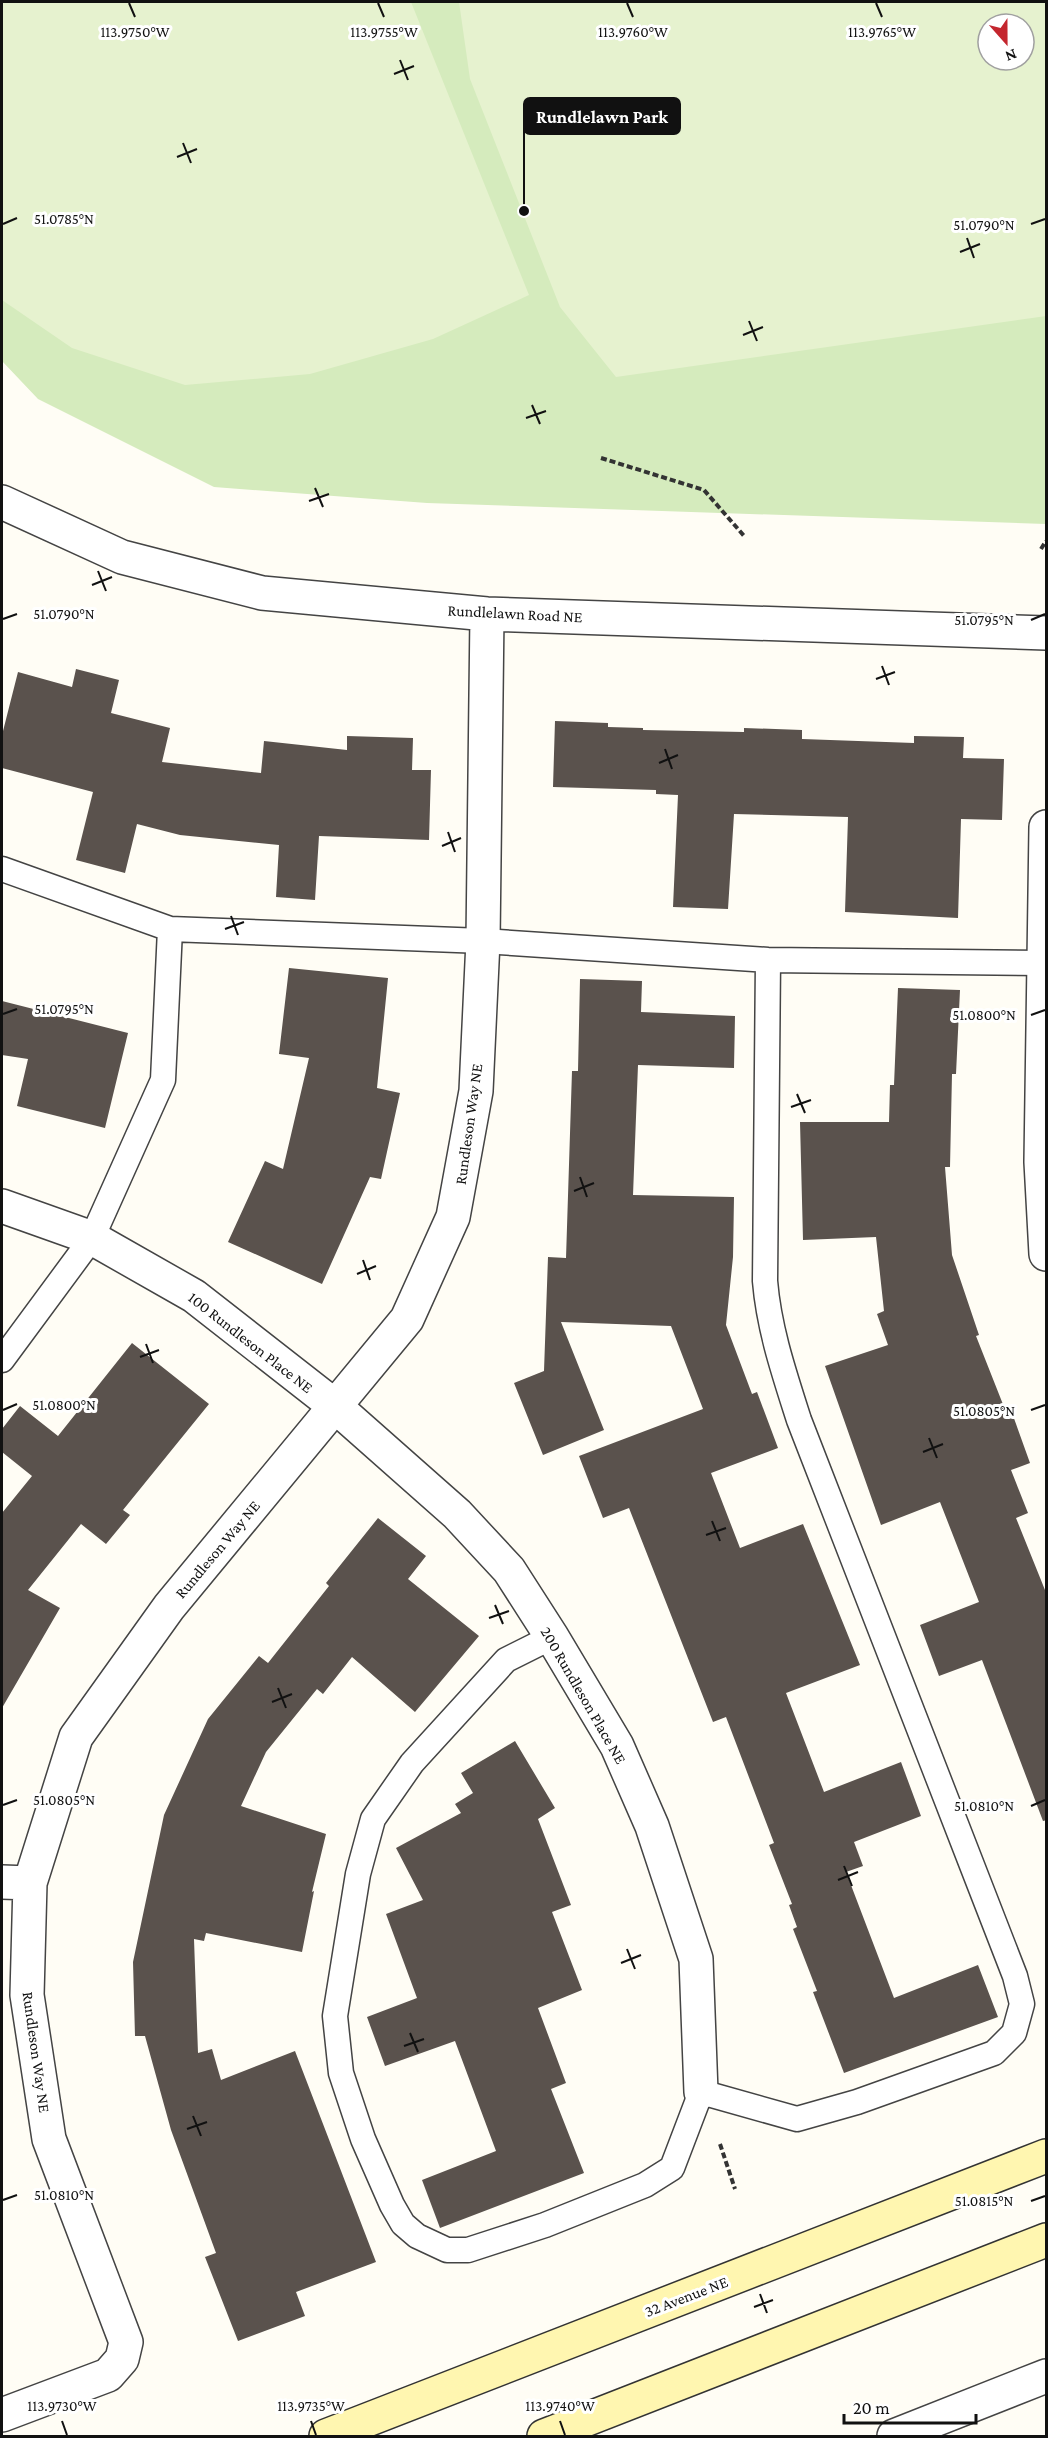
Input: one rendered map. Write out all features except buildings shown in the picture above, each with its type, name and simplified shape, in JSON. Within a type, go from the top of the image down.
[{"type":"main road","name":"32 Avenue NE","points":[[326,2436],[1047,2156]]},
{"type":"main road","points":[[544,2436],[1047,2240]]},
{"type":"street","name":"Rundlelawn Road NE","points":[[2,502],[122,557],[262,593],[487,614],[1047,633]]},
{"type":"street","name":"Rundleson Way NE","points":[[2,2415],[108,2375],[122,2360],[126,2342],[49,2139],[27,1995],[16,1882],[76,1737],[169,1607],[407,1318],[453,1217],[476,1091],[483,941],[487,614]]},
{"type":"street","points":[[1046,1251],[1041,1162],[1047,827]]},
{"type":"street","name":"100 Rundleson Place NE","points":[[2,1206],[92,1238],[194,1296],[336,1407]]},
{"type":"street","name":"200 Rundleson Place NE","points":[[336,1407],[457,1514],[509,1570],[617,1746],[652,1826],[696,1959],[701,2092]]},
{"type":"street","points":[[894,2436],[1047,2376]]},
{"type":"lane","points":[[2,869],[170,929],[483,941],[768,960],[1045,962]]},
{"type":"lane","points":[[2,1360],[92,1238],[163,1080],[170,929]]},
{"type":"lane","points":[[552,1637],[506,1660],[412,1764],[373,1820],[358,1874],[335,2016],[341,2073],[363,2139],[392,2205],[403,2224],[417,2236],[447,2250],[468,2250],[479,2247],[545,2225],[645,2185],[672,2168],[701,2092],[796,2119],[857,2102],[994,2053],[1014,2033],[1022,2004],[1015,1976],[799,1420],[767,1314],[765,1281],[768,960]]},
{"type":"path","points":[[601,458],[704,490],[745,537]]},
{"type":"path","points":[[1041,549],[1047,542]]},
{"type":"green space","points":[[2,2],[1046,2],[1046,524],[427,503],[214,487],[38,399],[2,361]]},
{"type":"green space","points":[[2,2],[411,2],[529,295],[433,339],[310,374],[185,385],[72,348],[2,300]]},
{"type":"green space","points":[[459,2],[1046,2],[1046,316],[616,377],[560,307],[470,79]]},
{"type":"place","name":"Rundlelawn Park","points":[[524,211]]}]
